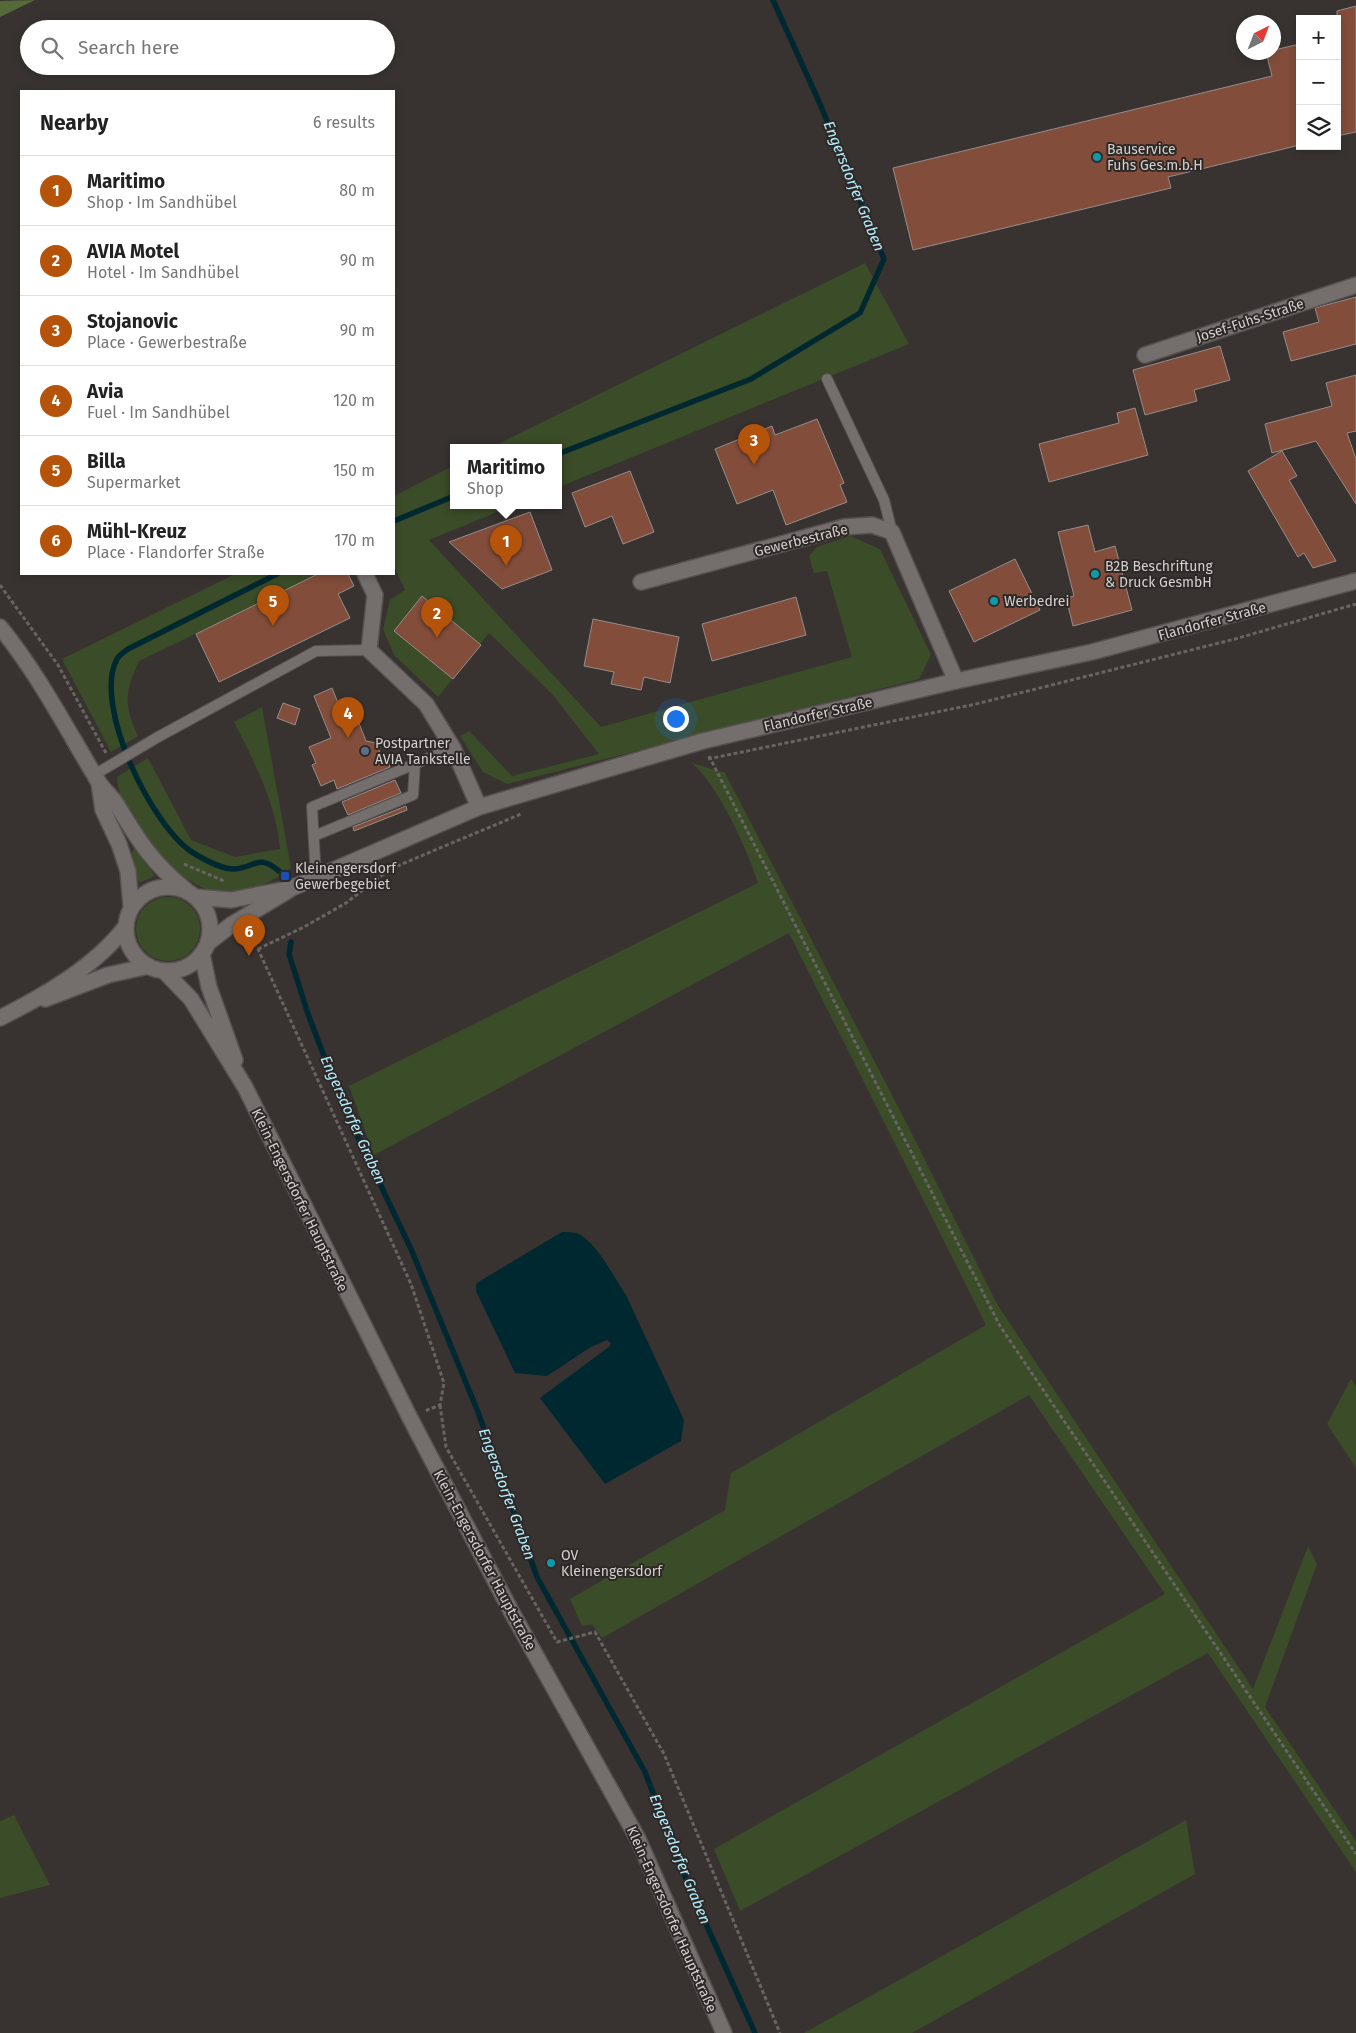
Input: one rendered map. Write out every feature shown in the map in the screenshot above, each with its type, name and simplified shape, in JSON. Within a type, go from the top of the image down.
[{"type":"main road","name":"Josef-Fuhs-Straße","points":[[1145,355],[1356,285]]},
{"type":"main road","name":"Gewerbestraße","points":[[642,582],[844,527],[872,525],[892,532]]},
{"type":"main road","points":[[892,532],[956,681]]},
{"type":"main road","points":[[365,575],[375,595],[369,650],[426,704],[453,748],[479,807]]},
{"type":"main road","name":"Flandorfer Straße","points":[[191,894],[231,900],[292,888],[479,807],[703,741],[956,681],[1092,652],[1356,581]]},
{"type":"main road","points":[[0,627],[49,696],[96,779],[116,802],[150,858],[191,894],[209,919],[210,930],[205,949],[209,987],[245,1087]]},
{"type":"main road","points":[[96,779],[103,810],[128,871],[131,906],[126,926],[126,937],[131,949],[137,958],[149,966],[164,971],[191,999],[245,1087]]},
{"type":"main road","points":[[131,906],[144,894],[158,888],[170,886],[191,894]]},
{"type":"main road","name":"Flandorfer Straße","points":[[205,949],[238,920],[267,905],[292,888]]},
{"type":"main road","points":[[0,1018],[18,1009],[86,966],[107,948],[126,926]]},
{"type":"main road","points":[[164,971],[188,966],[205,949]]},
{"type":"main road","points":[[18,1009],[108,975],[149,966]]},
{"type":"main road","name":"Klein-Engersdorfer Hauptstraße","points":[[245,1087],[410,1418],[511,1611],[638,1839],[724,2033]]},
{"type":"lane","points":[[827,379],[884,500],[892,532]]},
{"type":"lane","points":[[96,779],[135,750],[316,651],[369,650]]},
{"type":"lane","points":[[316,878],[312,807],[453,748]]},
{"type":"lane","points":[[314,836],[412,794],[416,764]]},
{"type":"path","points":[[0,585],[58,665],[114,764]]},
{"type":"path","points":[[702,757],[710,760],[976,704],[1235,639],[1356,604]]},
{"type":"path","points":[[703,741],[710,760],[1000,1326],[1356,1854]]},
{"type":"path","points":[[258,949],[304,927],[346,903],[390,870],[457,839],[527,811]]},
{"type":"path","points":[[178,858],[184,864],[222,880],[231,900]]},
{"type":"path","points":[[238,920],[258,949],[411,1284],[444,1383],[440,1404],[446,1447],[557,1642],[595,1632],[664,1754],[780,2033]]},
{"type":"path","points":[[410,1418],[440,1404]]},
{"type":"green space","points":[[35,0],[0,17],[0,1]]},
{"type":"green space","points":[[865,263],[909,344],[562,486],[562,444],[498,444]]},
{"type":"green space","points":[[450,468],[450,509],[504,509],[429,540],[601,727],[852,657],[827,571],[814,573],[809,556],[817,547],[850,536],[880,549],[931,655],[919,679],[507,784],[483,772],[460,736],[469,731],[512,776],[599,754],[552,694],[489,633],[438,697],[394,655],[383,629],[390,600],[405,590],[395,568],[395,495]]},
{"type":"green space","points":[[233,575],[317,575],[139,661],[131,681],[128,698],[130,715],[138,736],[111,752],[62,659]]},
{"type":"green space","points":[[262,707],[291,868],[261,885],[224,894],[207,889],[189,880],[154,850],[128,813],[120,794],[117,777],[148,758],[191,840],[235,857],[280,849],[278,832],[269,799],[257,768],[234,722]]},
{"type":"green space","points":[[692,763],[725,773],[907,1124],[997,1304],[1253,1689],[1308,1546],[1317,1564],[1265,1707],[1356,1841],[1356,1872],[1208,1653],[740,1911],[714,1849],[1165,1594],[1029,1395],[602,1638],[592,1624],[582,1626],[570,1599],[725,1510],[731,1473],[986,1325],[789,933],[374,1155],[349,1086],[758,883],[747,853],[731,819],[712,787]]},
{"type":"green space","points":[[134,849],[155,876],[139,883],[132,853]]},
{"type":"green space","points":[[162,897],[174,897],[191,906],[198,917],[200,929],[198,941],[191,952],[174,961],[162,961],[150,956],[141,947],[136,935],[136,923],[141,911],[150,902]]},
{"type":"green space","points":[[1351,1379],[1356,1387],[1356,1468],[1327,1424]]},
{"type":"green space","points":[[14,1815],[50,1885],[0,1898],[0,1821]]},
{"type":"green space","points":[[1186,1820],[1195,1874],[912,2033],[804,2033]]},
{"type":"water","points":[[562,1232],[581,1235],[594,1247],[606,1263],[626,1295],[684,1420],[681,1441],[605,1484],[540,1398],[610,1346],[611,1343],[607,1340],[591,1347],[547,1376],[515,1373],[476,1291],[476,1284],[480,1281]]},
{"type":"building","points":[[1356,6],[1356,132],[1341,135],[1341,15],[1337,15],[1337,11]]},
{"type":"building","name":"Bauservice Fuhs Ges.m.b.H","points":[[1296,45],[1296,146],[1168,177],[1171,188],[913,250],[893,168],[1272,76],[1268,60],[1281,60],[1281,48]]},
{"type":"building","points":[[1356,297],[1356,344],[1291,361],[1283,332],[1319,322],[1315,308]]},
{"type":"building","points":[[1220,346],[1230,380],[1194,390],[1197,401],[1145,415],[1133,370]]},
{"type":"building","points":[[1356,375],[1356,431],[1347,433],[1356,459],[1356,504],[1316,441],[1272,453],[1265,424],[1332,406],[1326,383]]},
{"type":"building","points":[[1135,408],[1148,455],[1049,482],[1039,444],[1119,423],[1117,413]]},
{"type":"building","points":[[817,419],[844,483],[840,485],[847,502],[786,525],[773,490],[737,504],[715,449],[772,426],[775,435]]},
{"type":"building","points":[[1282,451],[1297,476],[1289,480],[1336,561],[1313,568],[1304,553],[1298,557],[1248,471]]},
{"type":"building","points":[[630,471],[654,532],[623,544],[612,516],[585,527],[572,493]]},
{"type":"building","points":[[530,512],[552,570],[502,589],[449,542]]},
{"type":"building","name":"B2B Beschriftung & Druck GesmbH","points":[[1088,525],[1095,552],[1115,546],[1132,610],[1073,626],[1066,598],[1074,596],[1058,532]]},
{"type":"building","name":"Werbedrei","points":[[1015,559],[1040,610],[974,642],[949,591]]},
{"type":"building","points":[[316,575],[348,575],[354,586],[338,594],[350,618],[219,682],[196,634]]},
{"type":"building","points":[[422,596],[481,645],[453,679],[394,631]]},
{"type":"building","points":[[796,597],[806,635],[712,661],[702,624]]},
{"type":"building","points":[[593,619],[679,637],[670,683],[644,677],[641,690],[611,684],[614,672],[584,666]]},
{"type":"building","points":[[332,688],[342,713],[353,708],[366,741],[376,743],[383,760],[387,759],[390,767],[337,789],[334,780],[321,786],[312,765],[316,763],[309,747],[331,738],[314,696]]},
{"type":"building","points":[[283,703],[300,709],[295,725],[277,718]]},
{"type":"building","points":[[395,780],[401,793],[348,815],[342,802]]},
{"type":"building","points":[[406,806],[407,810],[354,831],[353,827]]},
{"type":"waterway","name":"Engersdorfer Graben","points":[[562,452],[751,379],[860,313],[884,259],[820,104],[773,0]]},
{"type":"waterway","name":"Engersdorfer Graben","points":[[395,521],[450,498]]},
{"type":"waterway","name":"Engersdorfer Graben","points":[[275,575],[128,649],[117,659],[111,680],[113,706],[120,735],[131,765],[145,794],[179,841],[195,854],[224,868],[241,868],[261,862],[279,871]]},
{"type":"waterway","name":"Engersdorfer Graben","points":[[291,942],[289,954],[308,1014],[343,1106],[411,1249],[478,1412],[537,1577],[645,1772],[688,1884],[755,2033]]},
{"type":"place","name":"Bauservice Fuhs Ges.m.b.H","points":[[1097,157]]},
{"type":"place","name":"Stojanovic","points":[[754,465]]},
{"type":"place","name":"Maritimo","points":[[506,566]]},
{"type":"place","name":"B2B Beschriftung & Druck GesmbH","points":[[1095,574]]},
{"type":"place","name":"Werbedrei","points":[[994,601]]},
{"type":"place","name":"Billa","points":[[273,626]]},
{"type":"place","name":"AVIA Motel","points":[[437,638]]},
{"type":"place","name":"Avia","points":[[348,738]]},
{"type":"place","name":"Postpartner AVIA Tankstelle","points":[[365,751]]},
{"type":"place","name":"Kleinengersdorf Gewerbegebiet","points":[[285,876]]},
{"type":"place","name":"Mühl-Kreuz","points":[[249,956]]},
{"type":"place","name":"OV Kleinengersdorf","points":[[551,1563]]}]
